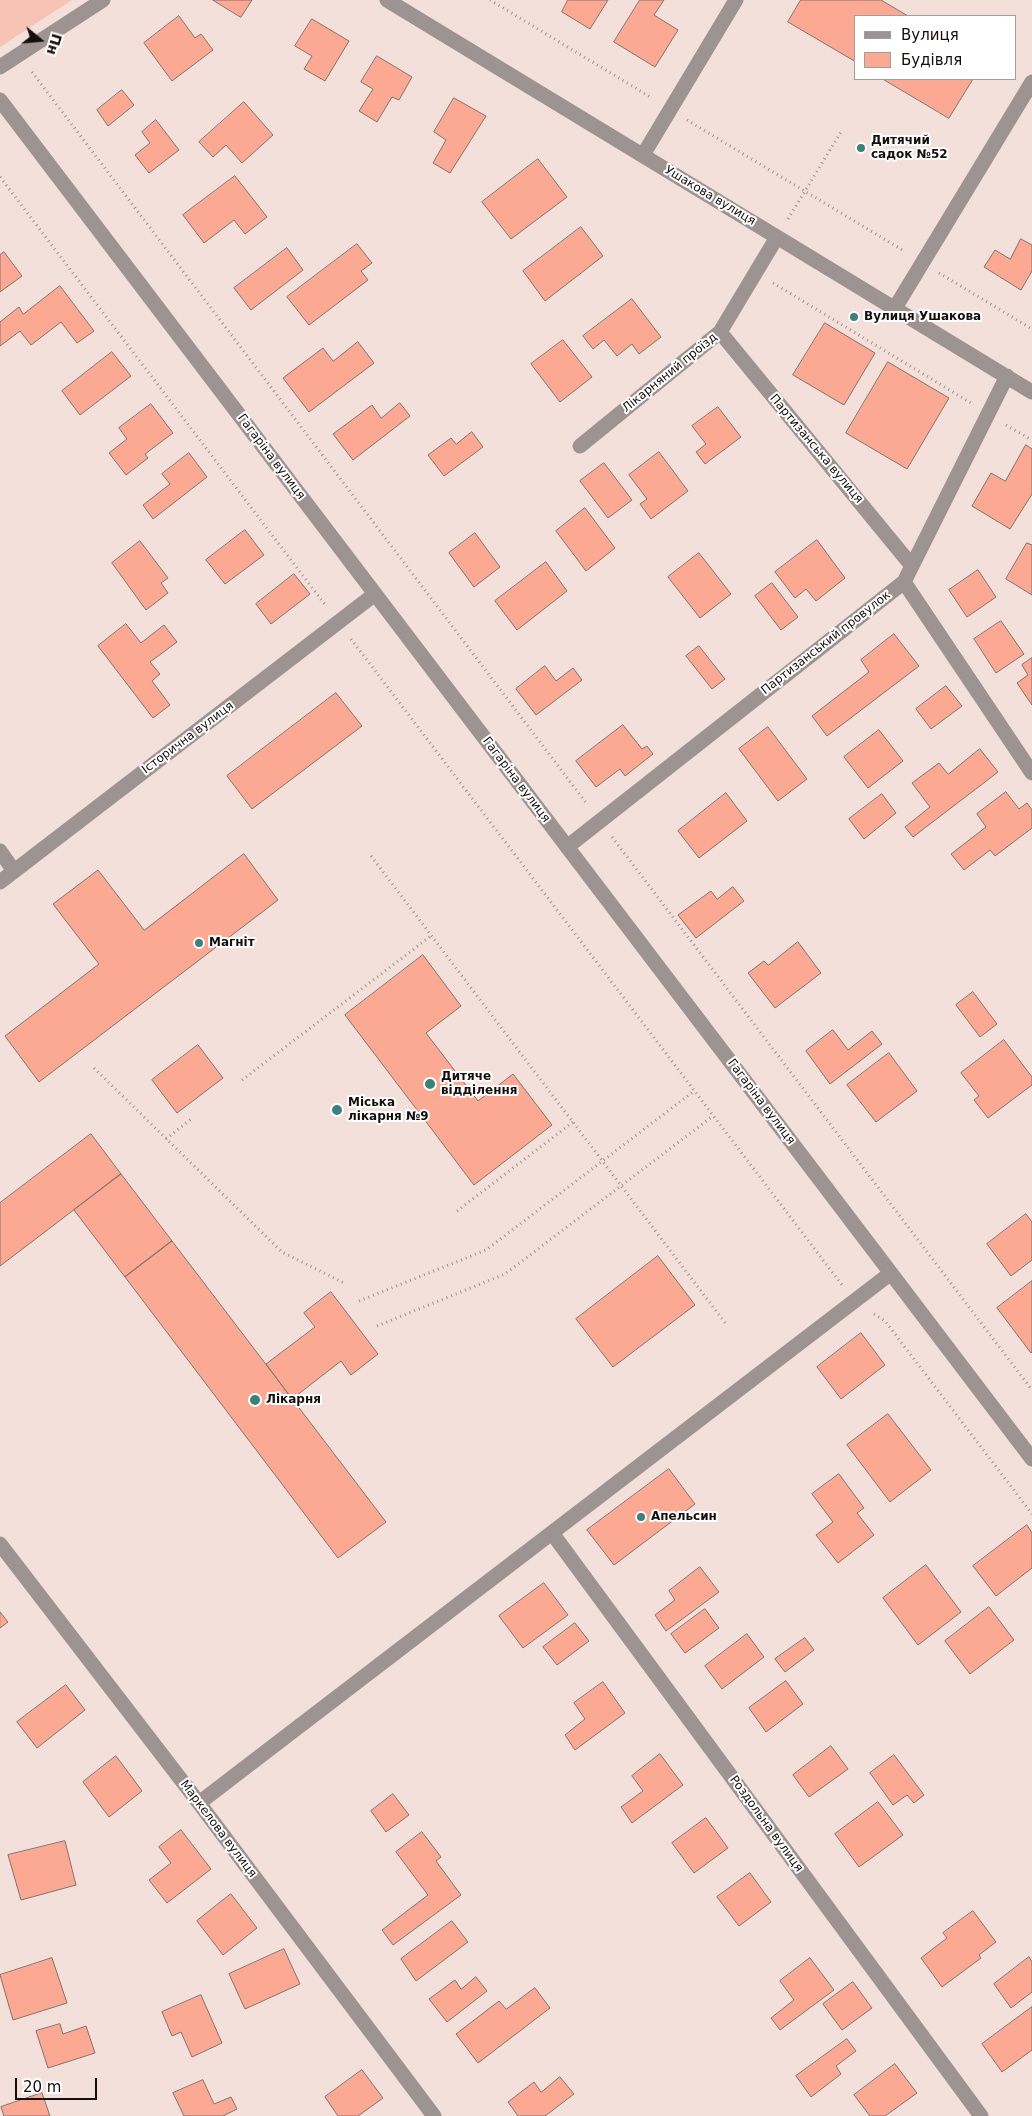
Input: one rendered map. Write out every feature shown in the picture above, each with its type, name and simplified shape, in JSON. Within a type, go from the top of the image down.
[{"type":"street","points":[[0,67],[103,0]]},
{"type":"street","name":"Ушакова вулиця","points":[[387,0],[1032,392]]},
{"type":"street","points":[[643,155],[736,0]]},
{"type":"street","points":[[895,308],[1032,82]]},
{"type":"street","name":"Гагаріна вулиця","points":[[0,100],[1032,1460]]},
{"type":"street","name":"Лікарняний проїзд","points":[[580,446],[720,332],[777,237]]},
{"type":"street","name":"Партизанська вулиця","points":[[720,332],[912,566]]},
{"type":"street","name":"Партизанський провулок","points":[[567,847],[904,582],[1007,376]]},
{"type":"street","points":[[904,582],[1032,773]]},
{"type":"street","name":"Історична вулиця","points":[[0,882],[375,594]]},
{"type":"street","points":[[0,851],[14,871]]},
{"type":"street","points":[[199,1803],[891,1273]]},
{"type":"street","name":"Роздольна вулиця","points":[[552,1533],[981,2116]]},
{"type":"street","name":"Маркелова вулиця","points":[[0,1544],[199,1803],[434,2116]]},
{"type":"path","points":[[490,0],[1032,329]]},
{"type":"path","points":[[19,55],[1032,1390]]},
{"type":"path","points":[[777,237],[841,132]]},
{"type":"path","points":[[0,177],[854,1301],[885,1321],[1032,1514]]},
{"type":"path","points":[[756,273],[1032,440]]},
{"type":"path","points":[[371,856],[726,1324]]},
{"type":"path","points":[[242,1080],[431,936]]},
{"type":"path","points":[[94,1068],[282,1252],[344,1283]]},
{"type":"path","points":[[359,1301],[486,1250],[694,1091]]},
{"type":"path","points":[[377,1326],[505,1274],[713,1116]]},
{"type":"path","points":[[166,1138],[191,1119]]},
{"type":"path","points":[[457,1210],[573,1122]]},
{"type":"shaded area","points":[[0,0],[72,0],[0,47]]},
{"type":"building","points":[[213,0],[252,0],[241,17]]},
{"type":"building","points":[[568,0],[608,0],[590,29],[562,12]]},
{"type":"building","points":[[640,0],[664,0],[654,15],[678,30],[655,67],[614,42]]},
{"type":"building","points":[[801,0],[881,0],[906,15],[854,15],[854,61],[788,22]]},
{"type":"building","points":[[179,16],[195,38],[201,34],[213,50],[172,81],[144,43]]},
{"type":"building","points":[[312,19],[349,41],[325,81],[304,69],[312,56],[295,46]]},
{"type":"building","points":[[377,56],[412,77],[399,100],[392,97],[377,122],[359,111],[373,89],[361,82]]},
{"type":"building","points":[[885,80],[972,80],[949,118]]},
{"type":"building","points":[[122,90],[134,105],[108,126],[97,110]]},
{"type":"building","points":[[454,98],[486,116],[450,173],[433,163],[446,140],[434,132]]},
{"type":"building","points":[[244,102],[273,135],[242,163],[226,145],[213,157],[199,142]]},
{"type":"building","points":[[156,120],[179,150],[149,173],[135,155],[150,143],[142,132]]},
{"type":"building","points":[[538,159],[567,197],[511,239],[482,202]]},
{"type":"building","points":[[235,176],[267,217],[245,234],[234,220],[204,243],[183,215]]},
{"type":"building","points":[[581,227],[603,256],[545,301],[523,271]]},
{"type":"building","points":[[1021,239],[1032,245],[1032,271],[1021,290],[984,267],[995,250],[1010,259]]},
{"type":"building","points":[[357,244],[372,263],[361,271],[368,280],[309,325],[287,297]]},
{"type":"building","points":[[287,248],[303,270],[251,310],[234,288]]},
{"type":"building","points":[[4,252],[22,276],[0,292],[0,255]]},
{"type":"building","points":[[60,286],[94,331],[77,343],[61,322],[31,345],[20,331],[0,346],[0,322],[19,307],[23,314]]},
{"type":"building","points":[[632,299],[661,337],[639,354],[632,344],[617,356],[604,340],[593,349],[583,336]]},
{"type":"building","points":[[825,323],[875,353],[844,405],[793,375]]},
{"type":"building","points":[[563,340],[592,377],[560,402],[531,364]]},
{"type":"building","points":[[358,342],[374,363],[309,412],[283,378],[323,348],[333,361]]},
{"type":"building","points":[[112,352],[131,376],[80,415],[62,391]]},
{"type":"building","points":[[888,362],[949,398],[907,469],[846,433]]},
{"type":"building","points":[[400,403],[410,416],[353,460],[333,434],[372,405],[381,418]]},
{"type":"building","points":[[151,404],[173,433],[145,454],[148,458],[126,475],[109,453],[127,439],[119,428]]},
{"type":"building","points":[[718,407],[741,437],[705,464],[696,452],[706,444],[692,426]]},
{"type":"building","points":[[472,432],[483,447],[444,476],[428,455],[451,438],[456,444]]},
{"type":"building","points":[[1026,445],[1032,449],[1032,494],[1010,529],[972,506],[991,473],[1005,481]]},
{"type":"building","points":[[659,452],[688,491],[651,519],[640,504],[647,499],[629,475]]},
{"type":"building","points":[[189,453],[207,477],[153,519],[143,505],[170,484],[162,474]]},
{"type":"building","points":[[604,463],[632,500],[608,518],[580,481]]},
{"type":"building","points":[[585,508],[615,548],[586,571],[556,531]]},
{"type":"building","points":[[245,530],[264,555],[225,584],[206,560]]},
{"type":"building","points":[[475,533],[500,567],[474,587],[449,553]]},
{"type":"building","points":[[817,540],[845,578],[816,601],[806,589],[795,598],[775,572]]},
{"type":"building","points":[[140,541],[168,578],[161,583],[168,593],[146,610],[112,563]]},
{"type":"building","points":[[1027,543],[1032,545],[1032,595],[1006,579]]},
{"type":"building","points":[[699,553],[731,594],[700,618],[668,577]]},
{"type":"building","points":[[546,562],[567,591],[517,630],[495,601]]},
{"type":"building","points":[[978,570],[996,597],[967,617],[949,590]]},
{"type":"building","points":[[294,574],[310,594],[271,624],[256,604]]},
{"type":"building","points":[[772,583],[798,617],[781,630],[755,596]]},
{"type":"building","points":[[1001,621],[1024,654],[996,673],[974,639]]},
{"type":"building","points":[[126,624],[141,643],[164,625],[177,642],[150,662],[160,674],[152,681],[170,705],[153,718],[98,646]]},
{"type":"building","points":[[894,634],[919,666],[827,736],[812,716],[869,672],[861,660]]},
{"type":"building","points":[[699,646],[725,679],[712,689],[686,656]]},
{"type":"building","points":[[1032,658],[1032,705],[1017,683],[1028,675],[1022,665]]},
{"type":"building","points":[[545,666],[556,681],[573,668],[582,680],[536,715],[516,689]]},
{"type":"building","points":[[946,686],[962,706],[931,729],[916,709]]},
{"type":"building","points":[[336,693],[362,726],[252,809],[227,776]]},
{"type":"building","points":[[623,725],[642,749],[647,746],[653,754],[625,776],[620,769],[596,787],[576,761]]},
{"type":"building","points":[[768,727],[807,779],[778,801],[739,749]]},
{"type":"building","points":[[879,730],[903,761],[868,788],[844,757]]},
{"type":"building","points":[[980,749],[998,772],[913,837],[905,827],[930,807],[912,783],[939,763],[948,774]]},
{"type":"building","points":[[1006,792],[1019,809],[1027,803],[1032,810],[1032,828],[995,856],[990,850],[964,870],[951,854],[986,827],[977,814]]},
{"type":"building","points":[[726,793],[747,821],[699,858],[678,831]]},
{"type":"building","points":[[882,794],[896,813],[864,839],[849,819]]},
{"type":"building","points":[[244,854],[278,900],[39,1082],[5,1036],[99,964],[53,904],[98,870],[144,930]]},
{"type":"building","points":[[733,887],[744,901],[696,938],[678,915],[711,891],[717,899]]},
{"type":"building","points":[[798,942],[821,973],[775,1008],[748,973],[764,961],[768,965]]},
{"type":"building","points":[[423,955],[461,1006],[426,1033],[478,1101],[513,1074],[552,1125],[474,1185],[345,1015]]},
{"type":"building","points":[[973,992],[997,1024],[980,1037],[956,1005]]},
{"type":"building","points":[[833,1030],[848,1050],[872,1031],[882,1044],[830,1084],[806,1051]]},
{"type":"building","points":[[1004,1040],[1032,1077],[1032,1085],[988,1118],[974,1100],[979,1096],[961,1073]]},
{"type":"building","points":[[198,1045],[223,1078],[177,1113],[152,1080]]},
{"type":"building","points":[[889,1053],[917,1091],[876,1122],[847,1085]]},
{"type":"building","points":[[91,1134],[121,1174],[0,1266],[0,1203]]},
{"type":"building","points":[[121,1174],[172,1241],[125,1277],[74,1210]]},
{"type":"building","points":[[1026,1214],[1032,1222],[1032,1260],[1011,1276],[987,1244]]},
{"type":"building","points":[[172,1241],[386,1522],[338,1558],[125,1277]]},
{"type":"building","points":[[658,1256],[695,1305],[613,1367],[576,1319]]},
{"type":"building","points":[[1032,1281],[1032,1352],[1031,1353],[997,1308]]},
{"type":"building","points":[[331,1292],[378,1354],[351,1375],[341,1361],[292,1399],[266,1364],[315,1327],[304,1313]]},
{"type":"building","points":[[861,1333],[885,1365],[841,1399],[817,1367]]},
{"type":"building","points":[[888,1414],[931,1470],[890,1502],[847,1445]]},
{"type":"building","points":[[669,1469],[695,1504],[614,1565],[587,1530]]},
{"type":"building","points":[[839,1474],[864,1508],[857,1513],[874,1535],[838,1563],[816,1535],[833,1522],[812,1494]]},
{"type":"building","points":[[1027,1525],[1032,1533],[1032,1568],[996,1596],[973,1566]]},
{"type":"building","points":[[926,1565],[961,1612],[918,1645],[883,1598]]},
{"type":"building","points":[[700,1567],[719,1592],[666,1631],[655,1615],[675,1600],[669,1591]]},
{"type":"building","points":[[544,1583],[568,1615],[523,1648],[499,1616]]},
{"type":"building","points":[[989,1607],[1014,1640],[970,1674],[945,1641]]},
{"type":"building","points":[[705,1609],[719,1628],[685,1653],[671,1634]]},
{"type":"building","points":[[0,1612],[8,1622],[0,1628]]},
{"type":"building","points":[[575,1623],[589,1641],[557,1665],[543,1647]]},
{"type":"building","points":[[747,1634],[764,1657],[722,1689],[705,1666]]},
{"type":"building","points":[[805,1638],[814,1650],[785,1672],[775,1659]]},
{"type":"building","points":[[786,1681],[803,1704],[766,1732],[749,1708]]},
{"type":"building","points":[[603,1682],[625,1713],[575,1750],[565,1735],[585,1719],[574,1703]]},
{"type":"building","points":[[66,1685],[85,1710],[37,1748],[17,1722]]},
{"type":"building","points":[[831,1746],[848,1769],[809,1797],[793,1775]]},
{"type":"building","points":[[660,1754],[683,1785],[632,1823],[621,1807],[643,1791],[632,1776]]},
{"type":"building","points":[[894,1755],[924,1795],[914,1803],[907,1795],[893,1805],[870,1773]]},
{"type":"building","points":[[116,1756],[142,1791],[109,1817],[83,1782]]},
{"type":"building","points":[[393,1794],[409,1815],[386,1832],[371,1811]]},
{"type":"building","points":[[878,1802],[903,1835],[859,1867],[835,1834]]},
{"type":"building","points":[[706,1818],[728,1848],[694,1873],[672,1843]]},
{"type":"building","points":[[181,1830],[211,1869],[167,1903],[149,1880],[171,1863],[159,1847]]},
{"type":"building","points":[[422,1832],[441,1857],[436,1861],[461,1895],[393,1945],[382,1930],[428,1895],[396,1852]]},
{"type":"building","points":[[65,1841],[76,1885],[21,1900],[8,1855]]},
{"type":"building","points":[[750,1873],[771,1902],[739,1926],[717,1897]]},
{"type":"building","points":[[231,1894],[257,1928],[223,1955],[197,1921]]},
{"type":"building","points":[[973,1911],[996,1942],[979,1955],[981,1958],[942,1987],[921,1958],[947,1938],[943,1933]]},
{"type":"building","points":[[452,1921],[468,1942],[416,1981],[401,1959]]},
{"type":"building","points":[[284,1949],[300,1984],[245,2009],[229,1974]]},
{"type":"building","points":[[1029,1957],[1032,1962],[1032,1992],[1011,2008],[994,1984]]},
{"type":"building","points":[[52,1958],[67,2003],[13,2020],[0,1975]]},
{"type":"building","points":[[810,1958],[834,1990],[780,2030],[771,2018],[794,2000],[780,1981]]},
{"type":"building","points":[[476,1977],[487,1991],[447,2022],[429,1999],[455,1980],[461,1989]]},
{"type":"building","points":[[853,1982],[872,2008],[842,2030],[823,2004]]},
{"type":"building","points":[[535,1988],[550,2008],[478,2063],[456,2034],[499,2001],[506,2009]]},
{"type":"building","points":[[201,1995],[222,2043],[192,2057],[181,2032],[172,2036],[162,2012]]},
{"type":"building","points":[[1032,2007],[1032,2050],[1002,2072],[982,2044]]},
{"type":"building","points":[[60,2024],[63,2034],[86,2026],[95,2053],[48,2068],[36,2031]]},
{"type":"building","points":[[847,2039],[856,2051],[836,2066],[841,2074],[811,2097],[796,2076]]},
{"type":"building","points":[[895,2064],[917,2093],[885,2116],[870,2116],[854,2095]]},
{"type":"building","points":[[362,2070],[383,2098],[358,2116],[338,2116],[325,2097]]},
{"type":"building","points":[[560,2077],[574,2094],[545,2116],[518,2116],[508,2102],[534,2082],[541,2092]]},
{"type":"building","points":[[203,2080],[214,2104],[231,2097],[237,2109],[223,2116],[184,2116],[173,2093]]},
{"type":"building","points":[[42,2093],[50,2116],[4,2116],[1,2107]]},
{"type":"place","name":"Дитячий садок №52","points":[[861,148]]},
{"type":"place","name":"Вулиця Ушакова","points":[[854,317]]},
{"type":"place","name":"Магніт","points":[[199,943]]},
{"type":"place","name":"Дитяче відділення","points":[[430,1084]]},
{"type":"place","name":"Міська лікарня №9","points":[[337,1110]]},
{"type":"place","name":"Лікарня","points":[[255,1400]]},
{"type":"place","name":"Апельсин","points":[[641,1517]]}]
